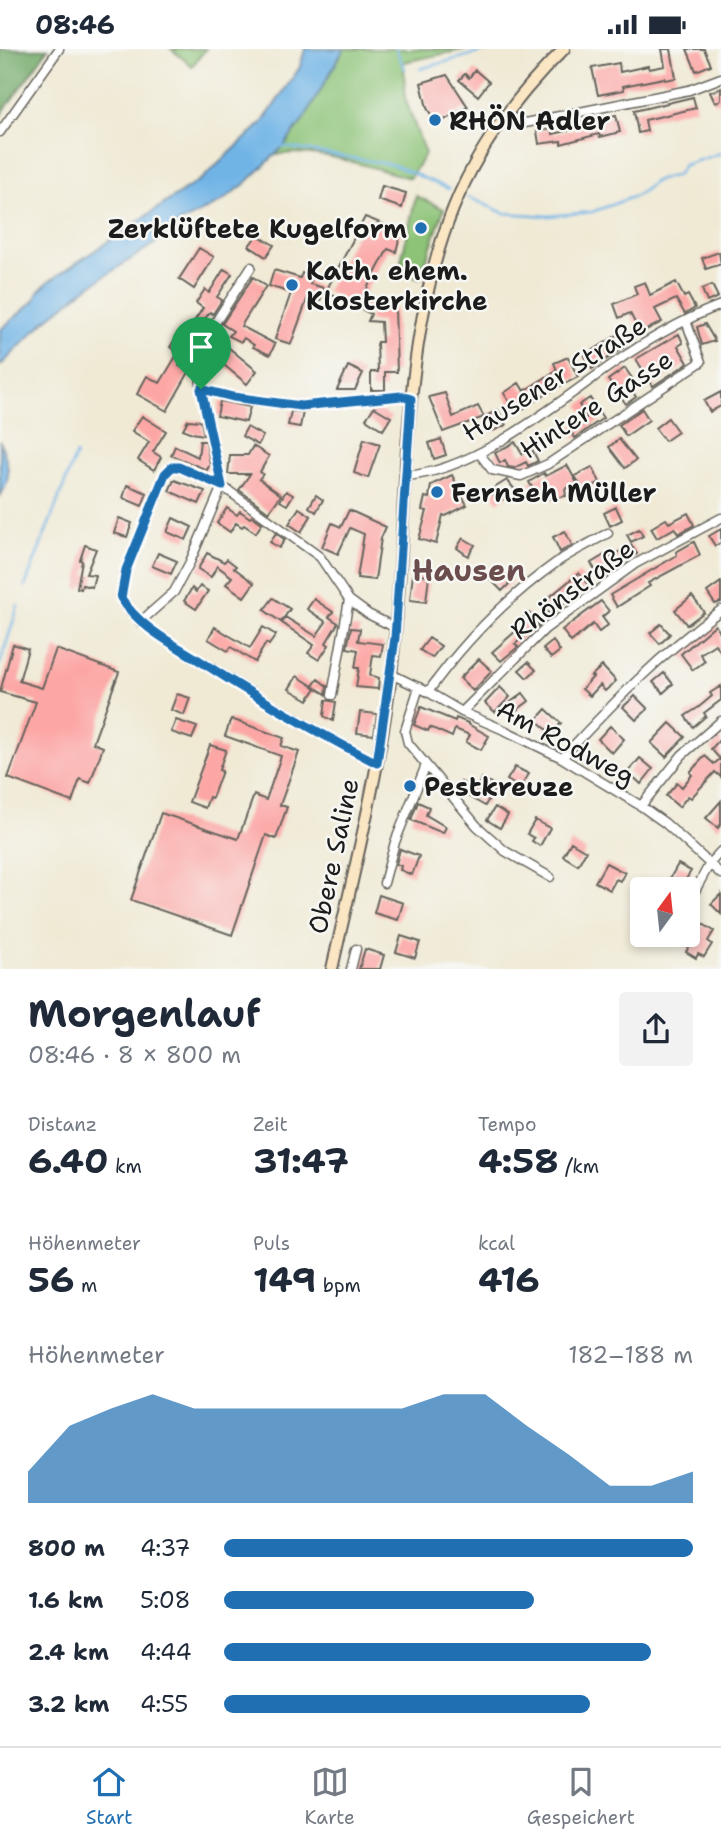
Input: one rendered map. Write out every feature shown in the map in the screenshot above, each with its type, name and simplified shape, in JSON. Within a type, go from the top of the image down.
[{"type":"main road","name":"Obere Saline","points":[[332,969],[377,763],[391,674],[411,399],[428,291],[453,210],[468,177],[506,116],[541,72],[564,49]]},
{"type":"street","points":[[0,132],[59,49]]},
{"type":"street","points":[[506,116],[525,123],[689,90],[721,78]]},
{"type":"street","points":[[140,622],[174,592],[190,562],[222,486],[201,389],[199,348],[251,267]]},
{"type":"street","name":"Hausener Straße","points":[[406,476],[429,474],[479,453],[552,409],[627,354],[721,305]]},
{"type":"street","name":"Hintere Gasse","points":[[479,453],[492,470],[521,476],[548,464],[701,362],[686,321]]},
{"type":"street","points":[[201,389],[233,397],[301,406],[401,396],[411,399]]},
{"type":"street","points":[[377,763],[322,735],[140,622],[121,598],[126,570],[165,474],[172,467],[179,467],[222,486],[320,557],[349,600],[368,614],[396,628]]},
{"type":"street","name":"Rhönstraße","points":[[462,712],[545,629],[635,564],[721,519]]},
{"type":"street","points":[[428,692],[449,664],[517,594],[558,562],[608,533]]},
{"type":"street","points":[[332,695],[349,600]]},
{"type":"street","points":[[562,758],[627,687],[683,638],[721,610]]},
{"type":"street","name":"Am Rodweg","points":[[391,674],[462,712],[562,758],[665,823],[721,874]]},
{"type":"street","points":[[419,687],[405,731],[408,743],[477,826],[505,851],[550,877]]},
{"type":"street","points":[[641,806],[682,755],[721,720]]},
{"type":"street","points":[[384,883],[396,842],[426,765]]},
{"type":"street","points":[[700,882],[710,863],[721,851]]},
{"type":"street","name":"Obere Saline","points":[[351,969],[356,949]]},
{"type":"green space","points":[[0,49],[48,49],[0,116]]},
{"type":"green space","points":[[171,49],[206,49],[192,66]]},
{"type":"green space","points":[[344,49],[467,49],[404,62],[405,98],[425,154],[410,178],[325,156],[290,153],[273,155],[283,147],[304,119]]},
{"type":"green space","points":[[416,196],[444,209],[420,278],[408,273],[401,261]]},
{"type":"water","points":[[305,49],[344,49],[304,119],[283,147],[246,183],[221,202],[174,226],[160,240],[82,291],[44,322],[0,366],[0,330],[34,301],[38,292],[48,282],[204,177],[262,123],[300,67]]},
{"type":"water","points":[[0,441],[8,475],[0,496]]},
{"type":"building","points":[[662,49],[671,49],[676,78],[623,86],[624,90],[598,95],[592,68],[619,63],[620,72],[648,66],[649,69],[665,66]]},
{"type":"building","points":[[687,49],[704,49],[711,65],[696,71]]},
{"type":"building","points":[[475,70],[489,82],[478,96],[459,80],[465,74],[469,78]]},
{"type":"building","points":[[447,75],[468,107],[437,124],[427,108],[421,83]]},
{"type":"building","points":[[721,88],[721,100],[715,103],[710,92]]},
{"type":"building","points":[[693,97],[696,108],[645,120],[647,131],[638,133],[634,111]]},
{"type":"building","points":[[616,115],[620,132],[600,137],[599,134],[561,144],[561,141],[539,144],[537,131],[552,129],[553,134],[576,129],[574,123]]},
{"type":"building","points":[[382,186],[406,193],[402,208],[378,200]]},
{"type":"building","points":[[365,217],[401,231],[396,252],[388,249],[363,296],[395,307],[397,372],[385,372],[385,390],[371,390],[371,372],[378,372],[377,342],[382,342],[381,322],[368,321],[371,314],[326,291]]},
{"type":"building","points":[[257,235],[274,245],[266,257],[249,246]]},
{"type":"building","points":[[199,248],[214,257],[194,289],[179,279]]},
{"type":"building","points":[[719,252],[721,264],[706,269],[702,258]]},
{"type":"building","points":[[224,269],[232,274],[217,297],[222,300],[213,314],[210,312],[201,324],[195,320],[203,308],[196,303],[205,289],[209,293]]},
{"type":"building","points":[[274,270],[300,278],[302,273],[312,277],[310,284],[324,288],[320,301],[308,297],[291,344],[275,339],[291,293],[269,286]]},
{"type":"building","points":[[253,277],[266,286],[241,326],[275,344],[270,355],[253,347],[254,345],[244,338],[241,342],[229,336],[233,331],[222,324]]},
{"type":"building","points":[[645,282],[650,295],[676,282],[684,297],[688,295],[695,308],[685,314],[676,299],[655,309],[662,322],[640,333],[630,313],[619,318],[614,304],[637,294],[634,286]]},
{"type":"building","points":[[712,285],[718,297],[707,302],[702,289]]},
{"type":"building","points":[[705,324],[715,341],[702,345],[697,327]]},
{"type":"building","points":[[619,334],[626,346],[592,369],[584,356]]},
{"type":"building","points":[[679,334],[683,343],[678,346],[688,363],[653,386],[636,359]]},
{"type":"building","points":[[178,335],[193,346],[179,366],[189,372],[167,411],[137,394],[147,376],[160,383],[178,353],[170,347]]},
{"type":"building","points":[[223,343],[257,371],[247,384],[213,356]]},
{"type":"building","points":[[568,357],[578,377],[516,413],[504,393],[519,383],[524,391],[557,370],[554,363]]},
{"type":"building","points":[[348,366],[363,373],[355,390],[337,390]]},
{"type":"building","points":[[625,368],[634,381],[628,384],[636,397],[626,404],[608,380]]},
{"type":"building","points":[[721,392],[721,406],[710,412],[704,401]]},
{"type":"building","points":[[445,393],[453,417],[478,406],[484,417],[443,432],[429,397]]},
{"type":"building","points":[[590,398],[603,418],[575,438],[569,429],[587,417],[579,405]]},
{"type":"building","points":[[220,401],[250,407],[246,422],[217,416]]},
{"type":"building","points":[[374,407],[391,417],[383,430],[366,419]]},
{"type":"building","points":[[642,409],[649,420],[626,436],[619,425]]},
{"type":"building","points":[[498,410],[506,425],[493,431],[486,416]]},
{"type":"building","points":[[291,411],[303,412],[300,427],[288,425]]},
{"type":"building","points":[[142,416],[166,431],[153,452],[161,457],[154,470],[138,460],[149,442],[132,431]]},
{"type":"building","points":[[668,418],[678,432],[665,441],[655,428]]},
{"type":"building","points":[[188,420],[201,421],[204,435],[183,429]]},
{"type":"building","points":[[247,427],[263,436],[258,445],[242,436]]},
{"type":"building","points":[[364,439],[380,444],[368,478],[354,473]]},
{"type":"building","points":[[441,439],[446,455],[434,459],[429,443]]},
{"type":"building","points":[[619,439],[636,460],[625,468],[609,447]]},
{"type":"building","points":[[200,441],[206,441],[210,464],[207,470],[171,455],[175,446],[198,457]]},
{"type":"building","points":[[515,442],[522,454],[532,449],[538,461],[528,466],[526,462],[514,468],[508,467],[505,460],[500,463],[495,453]]},
{"type":"building","points":[[253,446],[269,456],[259,479],[281,495],[269,512],[239,490],[250,474],[228,474],[230,455],[248,455]]},
{"type":"building","points":[[567,465],[577,483],[565,489],[566,496],[550,499],[548,487],[536,494],[529,482]]},
{"type":"building","points":[[592,467],[600,482],[584,491],[575,476]]},
{"type":"building","points":[[452,475],[467,505],[443,515],[436,544],[419,539],[427,511],[422,510],[425,497],[429,498],[431,485]]},
{"type":"building","points":[[174,480],[205,491],[199,504],[169,491]]},
{"type":"building","points":[[507,480],[516,491],[498,502],[491,490]]},
{"type":"building","points":[[127,485],[147,493],[142,506],[123,498]]},
{"type":"building","points":[[286,491],[293,495],[287,505],[280,501]]},
{"type":"building","points":[[316,495],[323,500],[316,512],[309,507]]},
{"type":"building","points":[[616,507],[622,520],[610,526],[604,513]]},
{"type":"building","points":[[227,508],[237,515],[240,511],[250,518],[252,516],[262,523],[256,533],[236,523],[230,532],[217,523]]},
{"type":"building","points":[[299,508],[311,516],[301,532],[289,524]]},
{"type":"building","points":[[349,510],[386,527],[381,538],[375,580],[357,578],[364,534],[350,528],[338,554],[322,547],[332,523],[341,527]]},
{"type":"building","points":[[688,513],[694,525],[678,534],[675,528],[657,538],[651,528],[666,519],[669,523]]},
{"type":"building","points":[[119,518],[132,523],[127,537],[114,533]]},
{"type":"building","points":[[173,518],[192,527],[186,540],[167,532]]},
{"type":"building","points":[[639,529],[643,536],[631,542],[627,535]]},
{"type":"building","points":[[721,529],[721,543],[715,546],[709,536]]},
{"type":"building","points":[[565,531],[572,545],[560,552],[553,537]]},
{"type":"building","points":[[276,533],[285,540],[279,548],[270,542]]},
{"type":"building","points":[[463,538],[475,545],[468,556],[457,548]]},
{"type":"building","points":[[694,542],[700,555],[648,583],[650,586],[617,607],[610,595]]},
{"type":"building","points":[[85,545],[96,549],[86,574],[95,575],[92,587],[82,585],[81,589],[77,588],[80,560]]},
{"type":"building","points":[[631,545],[637,554],[599,576],[591,563],[608,553],[610,557]]},
{"type":"building","points":[[158,553],[177,561],[171,574],[152,566]]},
{"type":"building","points":[[207,553],[224,562],[227,559],[254,583],[244,597],[226,584],[232,577],[217,566],[211,577],[198,569]]},
{"type":"building","points":[[498,566],[512,581],[502,591],[487,576]]},
{"type":"building","points":[[579,573],[588,585],[550,615],[541,604]]},
{"type":"building","points":[[413,574],[429,576],[426,602],[410,600]]},
{"type":"building","points":[[721,582],[721,602],[715,604],[707,592]]},
{"type":"building","points":[[200,586],[208,591],[196,609],[184,601],[192,588],[196,592]]},
{"type":"building","points":[[692,596],[704,612],[687,625],[675,610]]},
{"type":"building","points":[[273,598],[290,609],[281,622],[264,610]]},
{"type":"building","points":[[314,599],[333,612],[329,617],[338,623],[319,660],[308,653],[314,645],[282,623],[285,617],[316,636],[326,622],[307,609]]},
{"type":"building","points":[[601,601],[609,611],[602,617],[608,625],[599,632],[593,624],[571,642],[562,630]]},
{"type":"building","points":[[529,613],[539,625],[515,644],[518,647],[501,661],[492,652],[517,630],[514,626]]},
{"type":"building","points":[[661,624],[670,634],[660,644],[650,633]]},
{"type":"building","points":[[715,625],[721,633],[721,652],[715,644],[700,654],[705,661],[693,670],[681,654]]},
{"type":"building","points":[[215,627],[250,648],[263,627],[276,635],[269,645],[266,643],[255,662],[231,647],[228,651],[208,639]]},
{"type":"building","points":[[351,628],[360,629],[358,641],[383,644],[381,656],[373,655],[370,675],[379,678],[378,689],[356,687],[358,650],[347,648]]},
{"type":"building","points":[[429,638],[441,646],[432,658],[420,650]]},
{"type":"building","points":[[553,641],[560,651],[551,658],[543,649]]},
{"type":"building","points":[[13,644],[28,649],[19,681],[42,688],[56,649],[119,672],[93,743],[103,747],[90,783],[80,779],[72,802],[8,778],[36,702],[0,692]]},
{"type":"building","points":[[479,659],[492,671],[473,691],[460,678]]},
{"type":"building","points":[[528,662],[536,670],[527,678],[519,670]]},
{"type":"building","points":[[602,666],[616,681],[605,691],[600,685],[590,696],[582,689]]},
{"type":"building","points":[[664,673],[673,684],[663,693],[653,682]]},
{"type":"building","points":[[297,676],[316,688],[308,700],[289,689]]},
{"type":"building","points":[[318,679],[327,686],[326,694],[313,686]]},
{"type":"building","points":[[721,686],[721,700],[704,713],[706,716],[693,727],[685,716]]},
{"type":"building","points":[[500,687],[510,697],[495,712],[485,703]]},
{"type":"building","points":[[523,693],[529,701],[517,710],[511,702]]},
{"type":"building","points":[[177,694],[190,698],[184,715],[171,710]]},
{"type":"building","points":[[635,696],[648,709],[636,720],[623,707]]},
{"type":"building","points":[[326,700],[336,702],[333,721],[324,716]]},
{"type":"building","points":[[421,707],[455,721],[456,718],[468,723],[489,736],[481,750],[466,742],[470,735],[455,729],[452,737],[430,727],[428,731],[414,725]]},
{"type":"building","points":[[546,709],[561,723],[552,734],[536,720]]},
{"type":"building","points":[[360,712],[377,714],[374,735],[357,733]]},
{"type":"building","points":[[231,719],[284,738],[281,746],[299,752],[280,805],[287,807],[276,839],[266,835],[232,935],[131,900],[161,813],[238,839],[254,795],[266,800],[281,756],[225,736]]},
{"type":"building","points":[[176,720],[197,727],[192,739],[171,732]]},
{"type":"building","points":[[670,723],[685,737],[666,757],[651,743]]},
{"type":"building","points":[[610,726],[624,739],[612,753],[598,739]]},
{"type":"building","points":[[721,738],[721,777],[715,772],[679,807],[666,796],[677,783],[682,787],[692,775],[690,772],[705,756],[714,764],[720,759],[711,749]]},
{"type":"building","points":[[210,745],[226,750],[219,770],[222,771],[212,798],[209,797],[205,808],[189,802]]},
{"type":"building","points":[[640,758],[653,769],[641,784],[628,772]]},
{"type":"building","points":[[515,767],[529,774],[520,788],[507,780]]},
{"type":"building","points":[[482,778],[496,786],[485,806],[457,790],[461,782],[475,790]]},
{"type":"building","points":[[721,801],[721,824],[718,828],[706,818]]},
{"type":"building","points":[[418,802],[429,807],[426,815],[446,827],[443,833],[411,820]]},
{"type":"building","points":[[495,807],[508,815],[500,828],[487,820]]},
{"type":"building","points":[[535,820],[550,828],[540,846],[527,834]]},
{"type":"building","points":[[571,842],[586,851],[578,865],[563,856]]},
{"type":"building","points":[[400,849],[419,856],[412,875],[400,870],[401,866],[396,864]]},
{"type":"building","points":[[606,863],[625,873],[620,881],[616,879],[610,890],[595,882]]},
{"type":"building","points":[[678,864],[691,871],[687,877],[671,877]]},
{"type":"building","points":[[721,894],[721,914],[711,904]]},
{"type":"building","points":[[379,895],[403,903],[398,920],[374,913]]},
{"type":"building","points":[[703,924],[714,931],[708,941],[712,944],[704,957],[698,954],[696,958],[686,952],[689,947],[700,947],[700,929]]},
{"type":"building","points":[[401,936],[420,942],[415,958],[396,952]]},
{"type":"building","points":[[365,949],[384,955],[380,969],[359,969]]},
{"type":"waterway","points":[[396,49],[405,69]]},
{"type":"waterway","points":[[420,69],[492,49]]},
{"type":"waterway","points":[[280,146],[394,165],[449,189]]},
{"type":"waterway","points":[[468,197],[504,213],[548,216],[592,212],[638,195],[655,181],[677,175],[684,165],[721,153]]},
{"type":"waterway","points":[[25,586],[76,454]]},
{"type":"waterway","points":[[0,664],[18,606]]},
{"type":"place","name":"RHÖN Adler","points":[[435,120]]},
{"type":"place","name":"Zerklüftete Kugelform","points":[[421,228]]},
{"type":"place","name":"Kath. ehem. Klosterkirche","points":[[292,285]]},
{"type":"place","name":"Fernseh Müller","points":[[437,492]]},
{"type":"place","name":"Pestkreuze","points":[[410,786]]},
{"type":"district","name":"Hausen","points":[[469,570]]},
{"type":"route","points":[[201,389],[233,397],[301,406],[368,398],[401,396],[411,399],[395,638],[377,763],[322,735],[172,643],[140,622],[121,598],[126,570],[165,474],[172,467],[179,467],[222,486],[201,389]]}]
